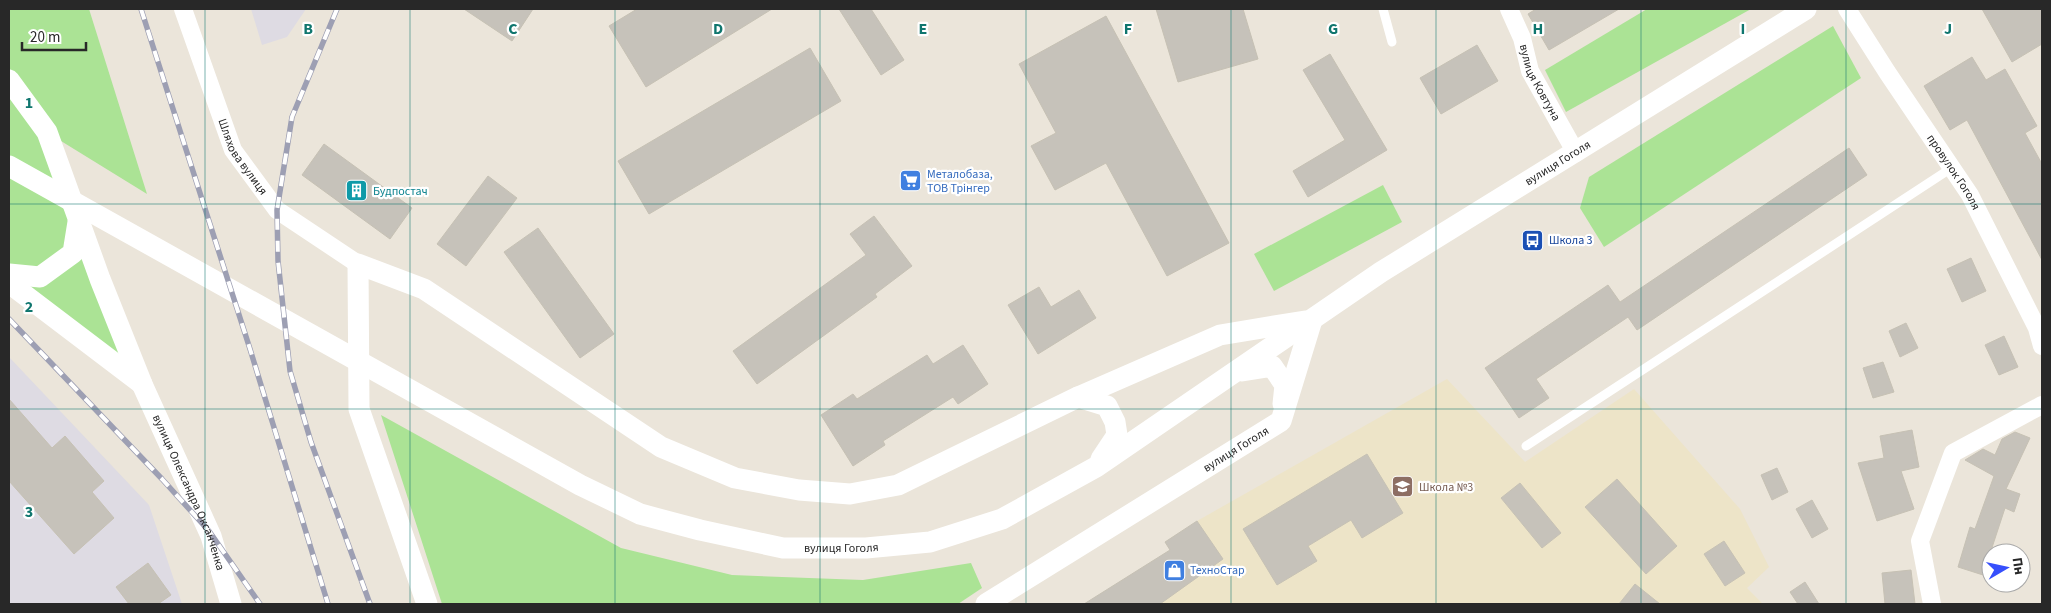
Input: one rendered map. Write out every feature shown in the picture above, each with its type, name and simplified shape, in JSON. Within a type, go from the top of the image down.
[{"type":"street","name":"Шляхова вулиця","points":[[183,9],[233,150],[277,210],[358,264]]},
{"type":"street","name":"вулиця Ковтуна","points":[[1508,9],[1522,38],[1530,71],[1576,153]]},
{"type":"street","name":"вулиця Гоголя","points":[[9,166],[580,485],[640,514],[700,530],[783,548],[866,548],[930,542],[1002,519],[1096,467],[1382,272],[1806,9]]},
{"type":"street","name":"провулок Гоголя","points":[[1847,9],[1970,195],[2037,328],[2042,346]]},
{"type":"street","name":"вулиця Олександра Оксанченка","points":[[9,80],[47,132],[78,219],[142,384],[211,536],[231,604]]},
{"type":"street","points":[[9,274],[40,277],[73,253],[78,219]]},
{"type":"street","points":[[427,604],[359,409],[358,264],[424,289],[661,448],[735,478],[799,490],[850,494],[898,485],[1078,397]]},
{"type":"street","points":[[9,283],[142,384]]},
{"type":"street","name":"вулиця Гоголя","points":[[1078,397],[1220,334],[1312,320]]},
{"type":"street","name":"вулиця Гоголя","points":[[986,604],[1281,422],[1312,320]]},
{"type":"street","name":"вулиця Гоголя","points":[[1238,371],[1272,366],[1285,386],[1281,422]]},
{"type":"street","name":"вулиця Гоголя","points":[[1078,397],[1107,406],[1114,422],[1117,435],[1096,467]]},
{"type":"street","points":[[1932,604],[1920,541],[1953,453],[2042,405]]},
{"type":"lane","points":[[1383,9],[1392,42]]},
{"type":"lane","points":[[1526,446],[1953,167]]},
{"type":"shaded area","points":[[251,9],[306,9],[287,37],[262,45]]},
{"type":"shaded area","points":[[9,357],[149,505],[182,604],[9,604]]},
{"type":"shaded area","name":"Школа №3","points":[[1447,379],[1525,462],[1634,389],[1740,509],[1769,567],[1747,588],[1762,603],[1160,604],[1223,559],[1197,521]]},
{"type":"green space","points":[[9,9],[89,9],[147,194],[48,133],[142,384],[9,283]]},
{"type":"green space","points":[[1647,9],[1751,9],[1566,112],[1545,70]]},
{"type":"green space","points":[[1833,26],[1861,78],[1604,247],[1580,208],[1589,177]]},
{"type":"green space","points":[[1383,185],[1402,222],[1274,291],[1254,254]]},
{"type":"green space","points":[[381,415],[621,548],[732,575],[863,580],[971,563],[982,588],[958,604],[442,604]]},
{"type":"building","points":[[464,9],[533,9],[512,41]]},
{"type":"building","points":[[637,9],[772,9],[646,87],[609,26]]},
{"type":"building","points":[[839,9],[871,9],[904,60],[881,75]]},
{"type":"building","points":[[1156,9],[1243,9],[1258,59],[1178,82]]},
{"type":"building","points":[[1536,9],[1619,9],[1549,50],[1528,14]]},
{"type":"building","points":[[1982,9],[2042,9],[2042,44],[2012,62]]},
{"type":"building","points":[[1106,16],[1229,243],[1167,276],[1106,163],[1055,190],[1031,146],[1056,133],[1019,64]]},
{"type":"building","points":[[1477,45],[1498,81],[1441,114],[1420,78]]},
{"type":"building","points":[[810,48],[841,101],[649,214],[618,161]]},
{"type":"building","points":[[1330,54],[1387,150],[1308,197],[1293,171],[1345,140],[1303,70]]},
{"type":"building","points":[[1972,57],[1986,80],[2005,69],[2037,126],[2025,133],[2042,164],[2042,260],[1967,120],[1950,130],[1924,86]]},
{"type":"building","name":"Будпостач","points":[[324,144],[412,208],[390,239],[302,175]]},
{"type":"building","points":[[1849,148],[1867,175],[1637,330],[1628,317],[1536,379],[1549,398],[1519,418],[1485,368],[1608,285],[1620,302]]},
{"type":"building","points":[[488,176],[517,198],[466,266],[437,244]]},
{"type":"building","points":[[874,216],[912,266],[875,294],[877,297],[757,384],[733,351],[866,255],[850,234]]},
{"type":"building","points":[[538,228],[614,334],[580,358],[504,252]]},
{"type":"building","points":[[1971,258],[1986,291],[1962,302],[1947,269]]},
{"type":"building","points":[[1039,287],[1051,307],[1079,290],[1096,318],[1038,354],[1008,305]]},
{"type":"building","points":[[1906,323],[1918,348],[1900,357],[1889,331]]},
{"type":"building","points":[[2004,336],[2018,367],[1999,375],[1985,345]]},
{"type":"building","points":[[963,345],[988,384],[958,404],[953,397],[883,441],[885,445],[853,466],[821,415],[853,394],[857,399],[927,355],[933,364]]},
{"type":"building","points":[[1883,362],[1894,392],[1873,398],[1863,368]]},
{"type":"building","points":[[9,399],[52,448],[65,436],[104,481],[92,492],[114,518],[74,554],[9,481]]},
{"type":"building","points":[[1912,430],[1919,467],[1901,471],[1914,509],[1877,521],[1858,463],[1884,458],[1880,436]]},
{"type":"building","points":[[2015,432],[2030,438],[2006,489],[2020,494],[2014,512],[2005,508],[1994,543],[1981,543],[1981,574],[1958,567],[1970,527],[1975,529],[1994,476],[1965,460],[1983,449],[1995,455],[2002,439]]},
{"type":"building","points":[[1367,454],[1403,513],[1362,538],[1351,520],[1308,546],[1317,561],[1277,585],[1243,529]]},
{"type":"building","points":[[1777,468],[1788,492],[1772,500],[1761,475]]},
{"type":"building","points":[[1617,479],[1677,546],[1646,574],[1585,507]]},
{"type":"building","points":[[1520,483],[1561,533],[1542,548],[1501,498]]},
{"type":"building","points":[[1812,500],[1828,529],[1812,538],[1796,509]]},
{"type":"building","name":"ТехноСтар","points":[[1197,521],[1223,559],[1160,604],[1084,604],[1170,550],[1165,542]]},
{"type":"building","points":[[1724,541],[1745,573],[1725,586],[1704,554]]},
{"type":"building","points":[[148,563],[171,595],[158,604],[129,604],[116,587]]},
{"type":"building","points":[[1911,570],[1915,604],[1885,604],[1882,573]]},
{"type":"building","points":[[1805,582],[1819,604],[1798,604],[1790,592]]},
{"type":"building","points":[[1635,584],[1660,604],[1619,604]]},
{"type":"railway","points":[[141,9],[250,349],[328,604]]},
{"type":"railway","points":[[337,9],[292,117],[277,210],[278,261],[290,371],[311,442],[370,604]]},
{"type":"railway","points":[[9,319],[209,531],[260,604]]},
{"type":"place","name":"Металобаза, ТОВ Трінгер","points":[[911,181]]},
{"type":"place","name":"Будпостач","points":[[357,191]]},
{"type":"place","name":"Школа 3","points":[[1533,240]]},
{"type":"place","name":"Школа №3","points":[[1403,487]]},
{"type":"place","name":"ТехноСтар","points":[[1174,570]]}]
